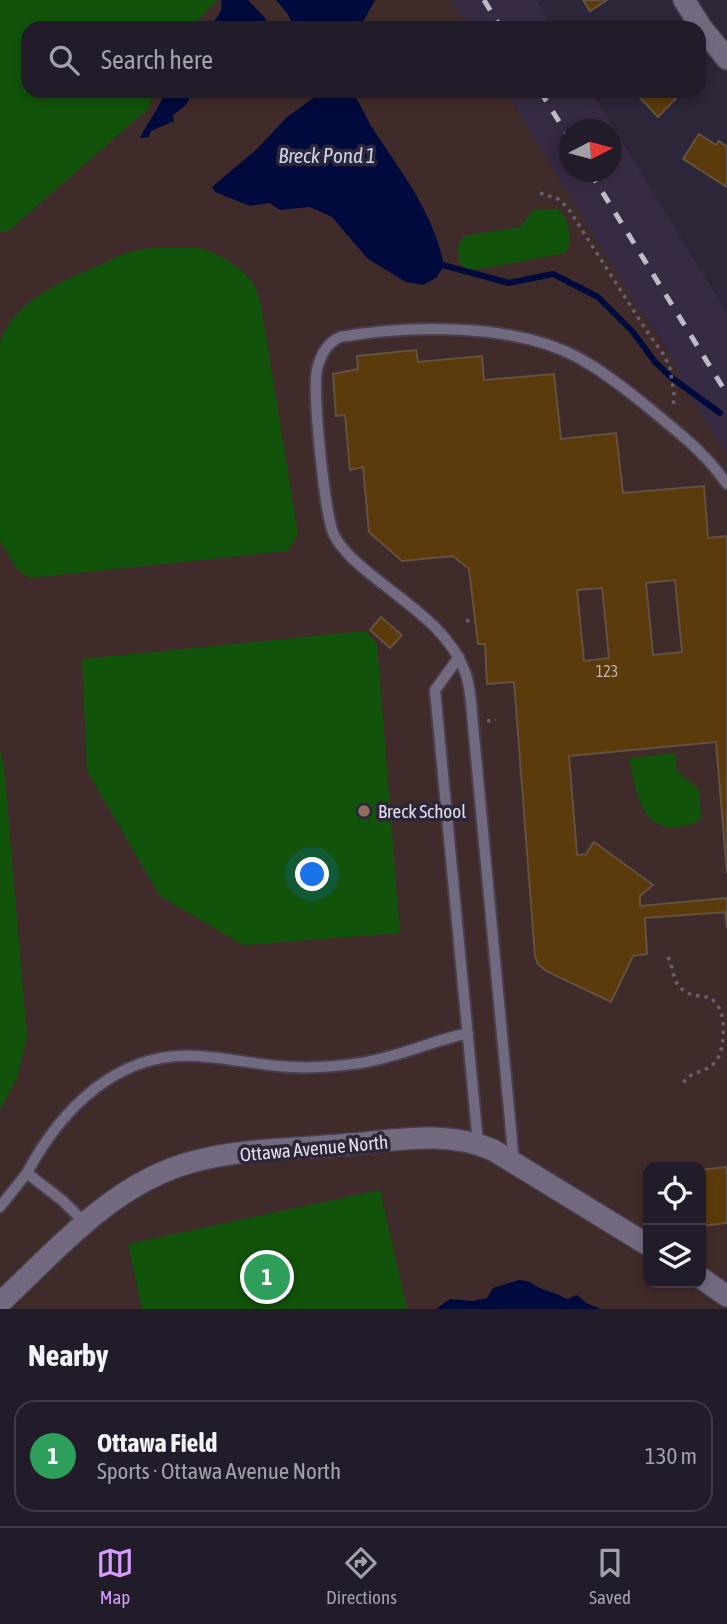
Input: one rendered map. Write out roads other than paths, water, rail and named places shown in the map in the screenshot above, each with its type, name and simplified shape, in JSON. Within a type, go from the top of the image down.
[{"type":"street","points":[[684,0],[697,21]]},
{"type":"street","points":[[706,33],[727,59]]},
{"type":"street","name":"Ottawa Avenue North","points":[[0,1303],[85,1223],[131,1189],[165,1171],[192,1162],[237,1154],[420,1138],[446,1137],[478,1143],[643,1242]]},
{"type":"street","points":[[706,1281],[726,1294]]},
{"type":"lane","points":[[514,1163],[466,674],[459,657],[440,631],[360,566],[333,534],[327,510],[315,385],[321,357],[332,341],[352,335],[473,330],[494,332],[551,346],[584,361],[648,408],[710,460],[727,484]]},
{"type":"lane","points":[[459,657],[435,690],[478,1143]]},
{"type":"lane","points":[[0,1207],[71,1108],[113,1076],[149,1061],[193,1055],[269,1066],[341,1065],[392,1056],[468,1033]]},
{"type":"lane","points":[[27,1172],[85,1223]]},
{"type":"water","points":[[221,0],[248,0],[266,21],[213,21],[220,13]]},
{"type":"water","points":[[276,0],[375,0],[363,21],[291,21]]},
{"type":"water","points":[[162,98],[190,98],[185,106],[173,115],[174,121],[151,131],[149,137],[140,138]]},
{"type":"water","name":"Breck Pond 1","points":[[313,98],[355,98],[426,213],[444,266],[436,278],[423,285],[406,282],[368,259],[332,217],[310,207],[280,210],[269,203],[250,206],[215,192],[212,187],[258,148],[287,117]]},
{"type":"water","points":[[519,1280],[567,1299],[577,1295],[586,1303],[601,1309],[436,1309],[450,1299],[473,1301],[487,1298],[493,1288]]},
{"type":"waterway","points":[[439,264],[509,283],[553,274],[598,297],[633,332],[655,362],[720,413]]},
{"type":"railway","points":[[484,0],[497,21]]},
{"type":"railway","points":[[544,98],[559,121]]},
{"type":"railway","points":[[596,182],[727,394]]},
{"type":"place","name":"Breck School","points":[[364,811]]},
{"type":"place","name":"Ottawa Field","points":[[267,1277]]}]
